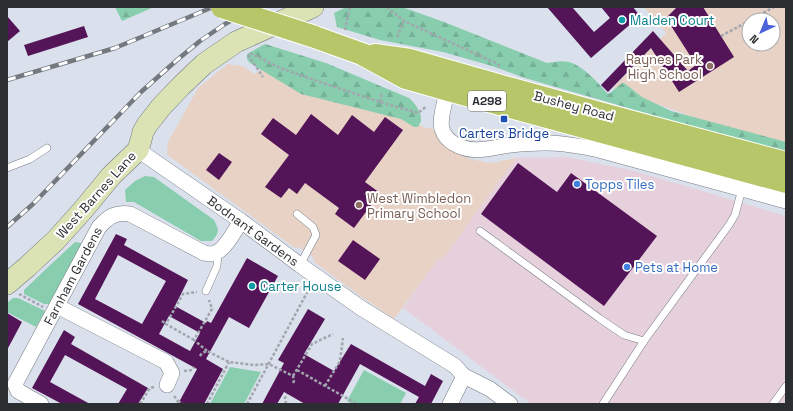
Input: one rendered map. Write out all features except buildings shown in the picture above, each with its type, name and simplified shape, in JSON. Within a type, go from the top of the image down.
[{"type":"main road","name":"Bushey Road","points":[[222,7],[362,54],[406,78],[786,182]]},
{"type":"main road","name":"West Barnes Lane","points":[[11,288],[27,267],[56,240],[111,176],[138,150],[143,132],[147,125],[161,107],[204,64],[236,42],[313,7]]},
{"type":"main road","name":"Bushey Road","points":[[362,54],[410,60],[572,106],[786,163]]},
{"type":"street","points":[[448,90],[443,110],[442,128],[451,142],[469,150],[485,150],[510,145],[542,143],[570,144],[603,151],[786,201]]},
{"type":"street","name":"Bodnant Gardens","points":[[138,150],[241,221],[361,308],[455,366],[464,376],[490,389],[510,404]]},
{"type":"street","name":"Farnham Gardens","points":[[41,404],[18,391],[15,384],[99,227],[104,221],[120,213],[130,214],[204,253],[212,254],[218,252]]},
{"type":"street","points":[[218,252],[223,248],[241,221]]},
{"type":"street","points":[[56,309],[166,362],[172,374],[167,384]]},
{"type":"street","points":[[450,404],[464,376]]},
{"type":"lane","points":[[7,168],[30,159],[47,148]]},
{"type":"lane","points":[[603,404],[644,341],[729,225],[735,215],[742,189]]},
{"type":"lane","points":[[297,214],[313,227],[316,235],[300,265]]},
{"type":"lane","points":[[480,232],[624,335],[644,341]]},
{"type":"lane","points":[[206,291],[217,266],[218,252]]},
{"type":"lane","points":[[773,404],[786,386]]},
{"type":"path","points":[[345,31],[350,7]]},
{"type":"path","points":[[387,7],[404,21],[496,62],[505,72]]},
{"type":"path","points":[[765,12],[774,7]]},
{"type":"path","points":[[397,37],[404,21]]},
{"type":"path","points":[[721,36],[741,25]]},
{"type":"path","points":[[263,77],[246,51],[280,68],[380,102],[418,113],[426,106]]},
{"type":"path","points":[[380,102],[382,92]]},
{"type":"path","points":[[247,404],[316,276]]},
{"type":"path","points":[[11,288],[56,309]]},
{"type":"path","points":[[166,324],[183,294],[206,291],[212,310],[194,340]]},
{"type":"path","points":[[162,321],[194,340],[207,351],[229,362],[254,365],[269,364],[293,376]]},
{"type":"path","points":[[293,383],[293,376],[312,344],[333,334]]},
{"type":"path","points":[[325,386],[340,361],[343,338]]},
{"type":"path","points":[[200,356],[202,353],[207,351]]},
{"type":"path","points":[[207,404],[229,362]]},
{"type":"path","points":[[297,370],[357,404]]},
{"type":"path","points":[[140,404],[150,388],[167,384]]},
{"type":"path","points":[[286,404],[285,398],[287,394]]},
{"type":"path","points":[[178,401],[183,404]]},
{"type":"shaded area","name":"Raynes Park High School","points":[[644,7],[786,7],[786,148],[756,140],[613,88],[666,33]]},
{"type":"shaded area","name":"West Wimbledon Primary School","points":[[228,64],[242,66],[255,74],[263,68],[404,115],[423,127],[433,129],[439,139],[449,149],[470,159],[490,163],[516,158],[442,260],[439,258],[394,319],[314,262],[313,257],[299,247],[295,248],[167,154],[168,142],[198,88]]},
{"type":"shaded area","points":[[567,157],[634,171],[786,216],[786,404],[531,404],[403,308],[439,258],[442,260],[516,158]]},
{"type":"green space","points":[[115,7],[154,7],[122,21]]},
{"type":"green space","points":[[346,7],[402,7],[547,63],[566,61],[575,64],[595,80],[608,94],[624,83],[642,97],[671,111],[786,142],[786,154],[525,78],[492,66],[443,52],[380,40],[337,27],[334,13]]},
{"type":"green space","points":[[265,44],[326,63],[409,98],[416,105],[421,122],[418,127],[414,127],[401,119],[301,94],[250,63],[247,59],[247,54]]},
{"type":"green space","points":[[145,176],[154,177],[214,220],[218,231],[212,241],[201,241],[134,202],[126,202],[125,190],[135,181]]},
{"type":"green space","points":[[75,242],[82,243],[49,304],[44,304],[24,294],[24,290]]},
{"type":"green space","points":[[13,298],[18,298],[45,311],[36,327],[7,312],[7,303]]},
{"type":"green space","points":[[230,367],[261,372],[244,404],[210,404]]},
{"type":"green space","points":[[364,370],[406,393],[400,404],[352,404],[347,401]]},
{"type":"railway","points":[[7,80],[115,48],[213,7]]},
{"type":"railway","points":[[7,227],[33,204],[141,92],[200,41],[254,7]]},
{"type":"place","name":"Malden Court","points":[[622,20]]},
{"type":"place","name":"Raynes Park High School","points":[[710,66]]},
{"type":"place","name":"Carters Bridge","points":[[504,119]]},
{"type":"place","name":"Topps Tiles","points":[[577,184]]},
{"type":"place","name":"West Wimbledon Primary School","points":[[359,205]]},
{"type":"place","name":"Pets at Home","points":[[627,267]]},
{"type":"place","name":"Carter House","points":[[252,286]]}]
